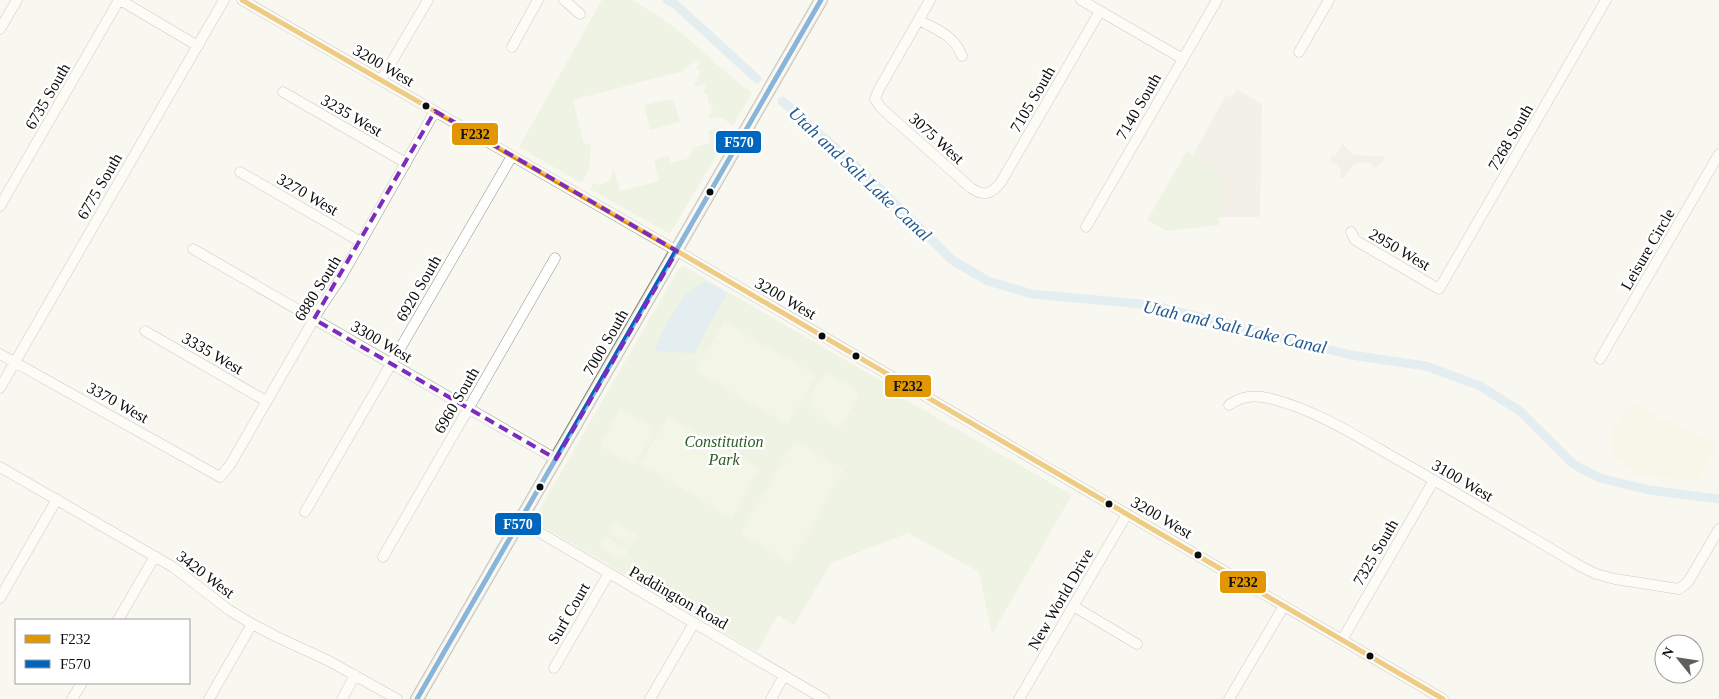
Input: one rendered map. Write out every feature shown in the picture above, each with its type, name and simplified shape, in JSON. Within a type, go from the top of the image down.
[{"type":"main road","name":"7000 South","points":[[417,699],[821,0]]},
{"type":"street","points":[[0,29],[17,0]]},
{"type":"street","points":[[120,0],[198,46]]},
{"type":"street","name":"6735 South","points":[[0,206],[120,0]]},
{"type":"street","name":"6775 South","points":[[0,388],[224,0]]},
{"type":"street","name":"3200 West","points":[[242,0],[677,251],[1443,699]]},
{"type":"street","points":[[381,80],[427,0]]},
{"type":"street","points":[[512,47],[538,0]]},
{"type":"street","points":[[564,0],[580,14]]},
{"type":"street","points":[[930,0],[919,20],[950,37],[958,45],[962,56]]},
{"type":"street","points":[[1081,0],[1183,58]]},
{"type":"street","name":"7140 South","points":[[1086,227],[1217,0]]},
{"type":"street","points":[[1300,52],[1328,0]]},
{"type":"street","name":"7268 South","points":[[1439,289],[1606,0]]},
{"type":"street","name":"7105 South","points":[[984,194],[996,189],[1001,182],[1100,11]]},
{"type":"street","name":"3075 West","points":[[919,20],[875,99],[882,108],[971,188],[984,194]]},
{"type":"street","name":"3235 West","points":[[283,92],[406,163]]},
{"type":"street","name":"6880 South","points":[[220,477],[230,465],[314,319],[340,279],[435,112]]},
{"type":"street","name":"Leisure Circle","points":[[1600,359],[1719,154]]},
{"type":"street","name":"6920 South","points":[[306,512],[512,156]]},
{"type":"street","name":"3270 West","points":[[240,172],[361,242]]},
{"type":"street","name":"2950 West","points":[[1351,232],[1355,240],[1439,289]]},
{"type":"street","name":"3300 West","points":[[193,249],[556,459]]},
{"type":"street","name":"6960 South","points":[[383,557],[555,258]]},
{"type":"street","name":"3335 West","points":[[145,331],[266,401]]},
{"type":"street","name":"3370 West","points":[[0,354],[220,477]]},
{"type":"street","name":"3100 West","points":[[1229,404],[1237,399],[1249,396],[1271,399],[1295,406],[1343,428],[1580,566],[1596,574],[1615,579],[1673,589],[1684,587],[1719,529]]},
{"type":"street","name":"3420 West","points":[[0,467],[173,566],[229,610],[252,624],[330,661],[397,699]]},
{"type":"street","name":"7325 South","points":[[1342,640],[1434,480]]},
{"type":"street","points":[[0,598],[57,499]]},
{"type":"street","name":"New World Drive","points":[[1024,697],[1073,606],[1127,514]]},
{"type":"street","name":"Paddington Road","points":[[520,521],[824,699]]},
{"type":"street","points":[[119,619],[155,556]]},
{"type":"street","name":"Surf Court","points":[[554,668],[609,573]]},
{"type":"street","points":[[1073,606],[1138,644]]},
{"type":"street","points":[[1229,699],[1284,606]]},
{"type":"street","points":[[650,699],[694,623]]},
{"type":"street","points":[[209,699],[252,624]]},
{"type":"street","points":[[342,699],[355,675]]},
{"type":"street","points":[[771,699],[784,676]]},
{"type":"street","points":[[72,699],[81,684]]},
{"type":"highlighted area","points":[[435,111],[677,251],[556,459],[314,319]]},
{"type":"green space","points":[[602,0],[632,0],[659,16],[752,93],[733,125],[720,117],[708,119],[713,107],[708,102],[707,94],[704,93],[706,83],[695,87],[694,84],[698,81],[697,77],[701,72],[696,68],[699,64],[695,60],[683,71],[573,100],[584,144],[589,143],[591,145],[589,169],[581,183],[519,147]]},
{"type":"green space","points":[[669,99],[674,101],[680,122],[650,130],[645,110],[646,105]]},
{"type":"green space","points":[[718,128],[729,134],[671,232],[668,233],[590,189],[592,184],[602,184],[610,179],[613,166],[620,191],[659,181],[654,160],[669,155],[671,163],[690,158],[689,154],[693,152],[692,148],[710,143],[708,130]]},
{"type":"green space","points":[[1187,151],[1219,171],[1219,225],[1167,231],[1147,220]]},
{"type":"green space","name":"Constitution Park","points":[[683,266],[906,395],[904,399],[1072,495],[992,634],[979,572],[908,533],[831,563],[794,625],[778,615],[757,652],[537,523],[537,514],[678,270]]},
{"type":"green space","points":[[724,322],[817,375],[788,425],[695,371]]},
{"type":"green space","points":[[825,372],[856,389],[858,398],[840,428],[820,416],[811,403],[813,391]]},
{"type":"green space","points":[[1635,403],[1665,422],[1668,418],[1717,446],[1697,481],[1633,475],[1635,470],[1615,458],[1611,429],[1614,428],[1630,405]]},
{"type":"green space","points":[[620,409],[647,423],[653,434],[635,466],[603,448],[601,441]]},
{"type":"green space","points":[[668,416],[760,469],[732,518],[640,464]]},
{"type":"green space","points":[[794,441],[844,469],[791,564],[740,534]]},
{"type":"green space","points":[[614,521],[638,535],[631,546],[607,532]]},
{"type":"green space","points":[[605,536],[629,550],[622,561],[599,547]]},
{"type":"shaded area","points":[[1237,89],[1262,104],[1260,217],[1219,217],[1219,171],[1193,155],[1226,95],[1231,97]]},
{"type":"shaded area","points":[[1343,144],[1353,155],[1384,156],[1382,163],[1375,168],[1372,164],[1366,162],[1354,165],[1344,178],[1340,177],[1341,169],[1335,163],[1332,163],[1331,155],[1335,156]]},
{"type":"water","points":[[705,281],[727,293],[694,353],[655,351],[662,332],[685,295]]},
{"type":"waterway","name":"Utah and Salt Lake Canal","points":[[667,0],[675,4],[757,79]]},
{"type":"waterway","name":"Utah and Salt Lake Canal","points":[[782,101],[862,171],[952,260],[988,281],[1032,294],[1152,305],[1351,355],[1426,366],[1480,386],[1520,411],[1573,464],[1600,478],[1649,490],[1719,499]]},
{"type":"transit line","name":"F232","points":[[242,0],[677,251],[1443,699]]},
{"type":"transit line","name":"F570","points":[[417,699],[821,0]]}]
